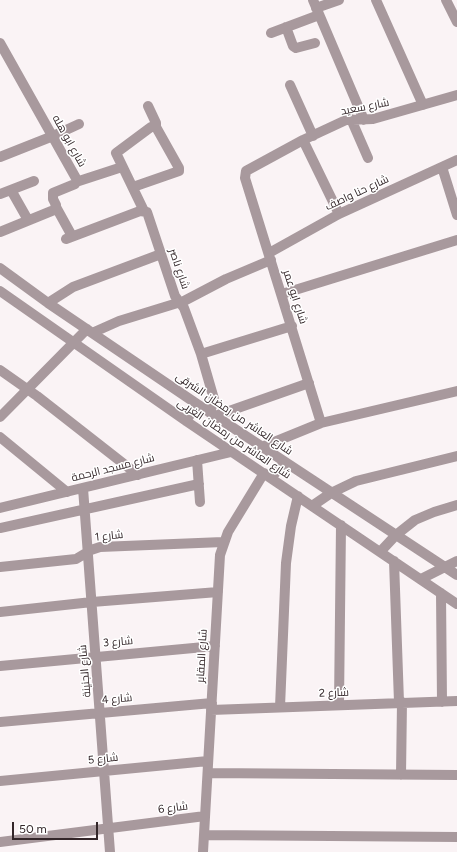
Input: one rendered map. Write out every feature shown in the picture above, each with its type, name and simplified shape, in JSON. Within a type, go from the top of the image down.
[{"type":"street","points":[[271,33],[286,27],[316,8],[338,0]]},
{"type":"street","points":[[376,0],[423,105]]},
{"type":"street","points":[[448,0],[457,22]]},
{"type":"street","points":[[316,8],[364,120]]},
{"type":"street","points":[[286,27],[293,46],[296,48],[315,43]]},
{"type":"street","name":"شارع ابو هله","points":[[0,43],[76,179],[76,182],[53,193],[53,199],[56,207]]},
{"type":"street","points":[[290,85],[308,138],[339,214]]},
{"type":"street","name":"شارع سعيد","points":[[245,178],[246,171],[249,169],[308,138],[351,119],[364,120],[378,118],[457,95]]},
{"type":"street","points":[[134,187],[179,171],[179,168],[156,127],[155,121],[148,106]]},
{"type":"street","points":[[351,119],[368,158]]},
{"type":"street","points":[[0,157],[79,124]]},
{"type":"street","points":[[76,182],[122,167],[116,156],[116,152],[151,127],[156,127]]},
{"type":"street","name":"شارع حنا واصف","points":[[89,331],[180,302],[270,256],[339,214],[457,160]]},
{"type":"street","name":"شارع ناصر","points":[[122,167],[134,187],[144,211],[149,215],[175,296],[184,308],[201,354],[214,399],[213,414]]},
{"type":"street","points":[[442,167],[457,214]]},
{"type":"street","name":"شارع ابو عمر","points":[[245,178],[321,423]]},
{"type":"street","points":[[0,194],[34,181]]},
{"type":"street","points":[[11,190],[28,220]]},
{"type":"street","points":[[0,232],[54,210],[56,207],[69,238],[140,211],[144,211]]},
{"type":"street","points":[[282,294],[457,240]]},
{"type":"street","points":[[48,303],[73,287],[161,254]]},
{"type":"street","name":"شارع العاشر من رمضان الشرقى","points":[[0,268],[48,303],[197,404],[457,575]]},
{"type":"street","name":"شارع العاشر من رمضان الغربى","points":[[0,291],[186,421],[457,604]]},
{"type":"street","points":[[201,354],[292,326]]},
{"type":"street","points":[[0,417],[74,343],[89,331]]},
{"type":"street","points":[[0,370],[138,475]]},
{"type":"street","points":[[213,414],[309,383]]},
{"type":"street","points":[[262,447],[321,423],[457,391]]},
{"type":"street","points":[[186,421],[197,404]]},
{"type":"street","points":[[0,437],[67,492]]},
{"type":"street","name":"شارع مسجد الرحمة","points":[[0,508],[232,452]]},
{"type":"street","points":[[312,506],[331,492],[369,477],[457,456]]},
{"type":"street","points":[[197,460],[200,502]]},
{"type":"street","name":"شارع المقابر","points":[[203,852],[219,567],[223,542],[233,522],[267,476],[285,462]]},
{"type":"street","points":[[0,528],[198,484]]},
{"type":"street","name":"شارع الجنينة","points":[[83,488],[110,852]]},
{"type":"street","points":[[280,707],[286,562],[291,526],[298,496]]},
{"type":"street","points":[[380,552],[396,535],[414,520],[457,505]]},
{"type":"street","points":[[339,704],[341,525]]},
{"type":"street","name":"شارع 1","points":[[0,568],[76,558],[100,548],[223,542]]},
{"type":"street","points":[[394,561],[400,702],[401,775]]},
{"type":"street","points":[[421,579],[444,566],[457,561]]},
{"type":"street","points":[[0,612],[92,602],[218,592]]},
{"type":"street","points":[[441,593],[442,702]]},
{"type":"street","name":"شارع 3","points":[[0,666],[215,646]]},
{"type":"street","name":"شارع 2","points":[[211,706],[280,707],[457,701]]},
{"type":"street","name":"شارع 4","points":[[0,722],[100,712],[211,706]]},
{"type":"street","name":"شارع 5","points":[[0,781],[208,761]]},
{"type":"street","points":[[208,773],[457,776]]},
{"type":"street","name":"شارع 6","points":[[0,842],[108,827],[205,816]]},
{"type":"street","points":[[204,835],[457,837]]}]
